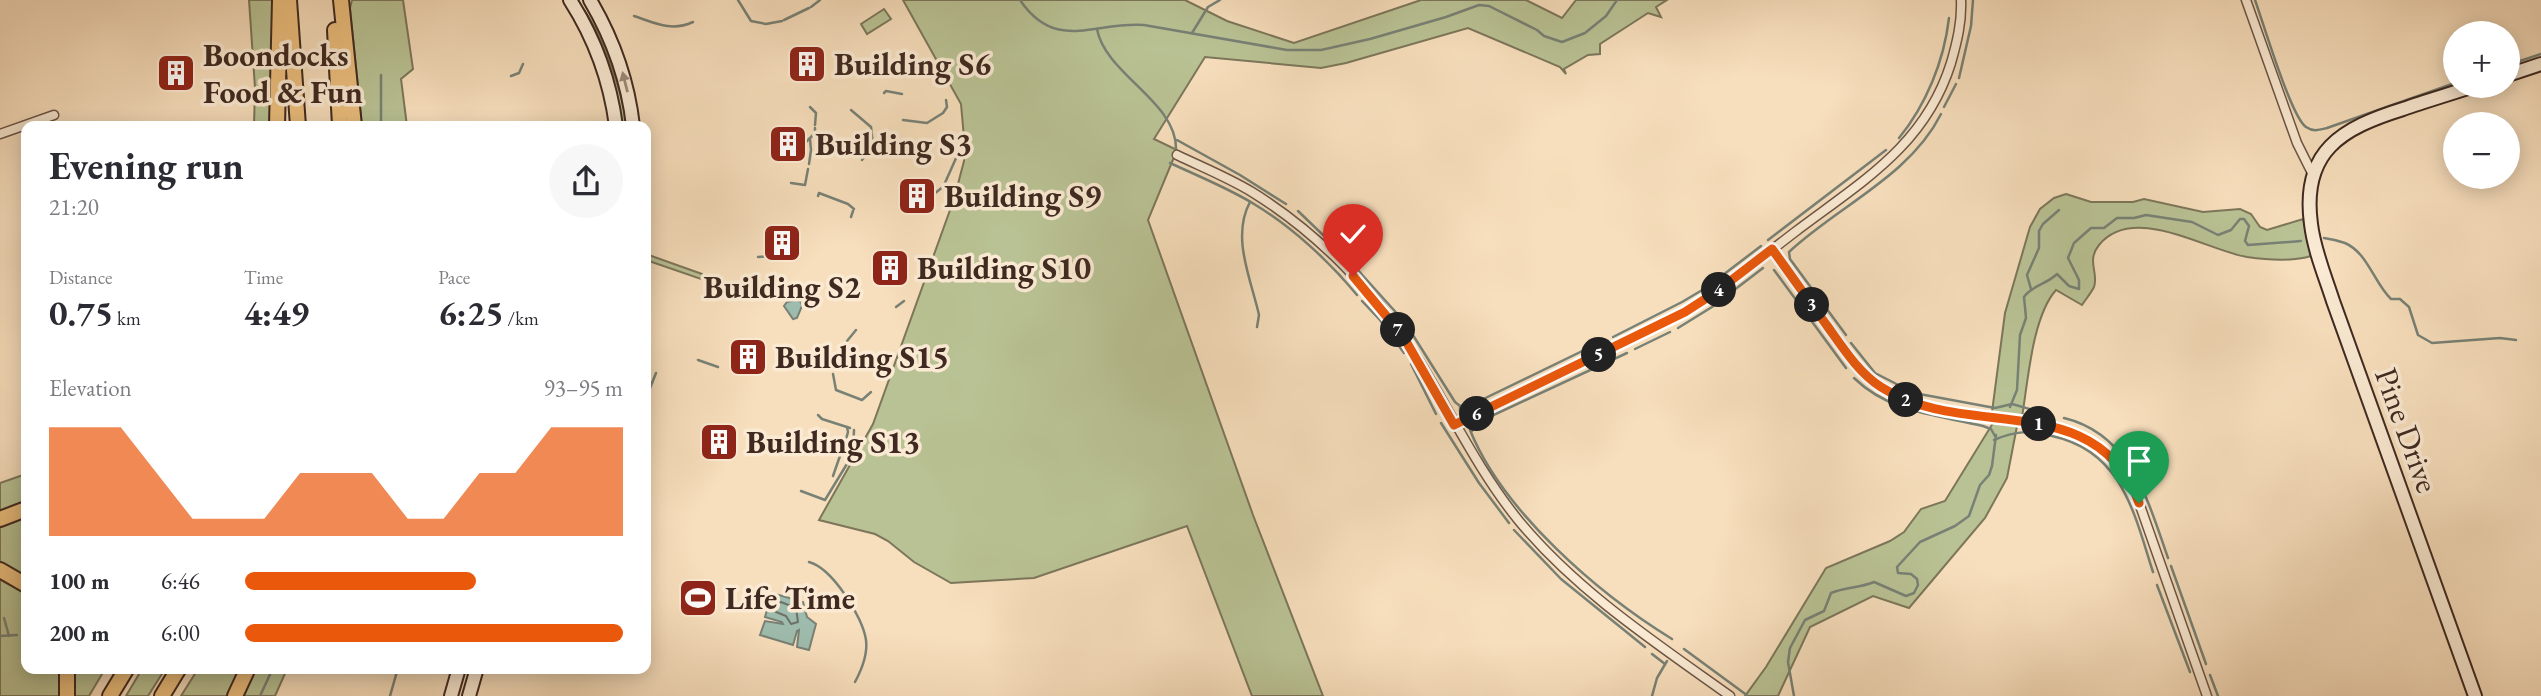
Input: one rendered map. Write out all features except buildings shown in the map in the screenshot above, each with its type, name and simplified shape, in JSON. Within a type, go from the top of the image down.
[{"type":"highway","points":[[277,121],[280,0]]},
{"type":"highway","points":[[289,0],[298,121]]},
{"type":"highway","points":[[332,0],[340,121]]},
{"type":"highway","points":[[341,0],[353,121]]},
{"type":"highway","points":[[0,519],[21,511]]},
{"type":"highway","points":[[0,570],[21,582]]},
{"type":"highway","points":[[67,674],[67,696]]},
{"type":"highway","points":[[110,696],[123,674]]},
{"type":"highway","points":[[162,696],[175,674]]},
{"type":"highway","points":[[235,696],[245,674]]},
{"type":"main road","points":[[569,0],[598,53],[610,88],[614,121]]},
{"type":"main road","points":[[590,0],[619,61],[632,121]]},
{"type":"main road","points":[[2520,71],[2541,64]]},
{"type":"main road","points":[[2314,177],[2330,145],[2349,129],[2382,115],[2443,96]]},
{"type":"main road","name":"Pine Drive","points":[[2314,177],[2310,202],[2311,222],[2321,266],[2475,696]]},
{"type":"main road","points":[[452,696],[458,674]]},
{"type":"main road","points":[[469,696],[475,674]]},
{"type":"street","points":[[1454,425],[1685,312],[1716,292],[1882,166],[1923,123],[1939,94],[1952,60],[1960,24],[1961,0]]},
{"type":"street","points":[[2246,0],[2300,150],[2314,177]]},
{"type":"street","points":[[37,121],[54,115]]},
{"type":"street","points":[[0,134],[21,127]]},
{"type":"street","points":[[1177,155],[1262,198],[1338,260],[1403,336],[1495,490],[1549,554],[1610,608],[1730,696]]},
{"type":"street","points":[[1772,249],[1856,364],[1883,389],[1933,408],[2069,431],[2091,440],[2115,460],[2137,497],[2207,696]]},
{"type":"green space","points":[[249,0],[273,0],[271,121],[254,121],[255,88]]},
{"type":"green space","points":[[352,0],[403,0],[413,69],[401,79],[406,121],[361,121],[350,8]]},
{"type":"green space","points":[[576,0],[593,25],[609,59],[626,121],[620,121],[605,61]]},
{"type":"green space","points":[[903,0],[1185,0],[1227,21],[1294,43],[1421,0],[1526,0],[1562,18],[1576,0],[1667,0],[1656,7],[1661,17],[1648,13],[1600,44],[1600,54],[1588,55],[1564,69],[1566,74],[1560,67],[1468,28],[1321,68],[1205,57],[1154,139],[1177,150],[1148,220],[1253,515],[1323,696],[1252,696],[1187,526],[1034,578],[951,583],[914,562],[875,534],[819,520],[873,424],[954,199],[964,161],[961,104]]},
{"type":"green space","points":[[884,9],[891,19],[867,34],[861,24]]},
{"type":"green space","points":[[2066,194],[2091,202],[2133,202],[2144,199],[2203,212],[2240,209],[2251,214],[2260,227],[2267,230],[2303,219],[2311,256],[2279,260],[2247,257],[2150,228],[2131,228],[2113,233],[2095,251],[2094,287],[2082,305],[2056,290],[2041,316],[2032,350],[2022,417],[1992,412],[2005,313],[2030,227],[2040,209],[2054,198]]},
{"type":"green space","points":[[651,256],[702,274],[701,279],[651,262]]},
{"type":"green space","points":[[1993,423],[2017,426],[2007,478],[1985,518],[1909,608],[1873,596],[1810,627],[1778,696],[1745,696],[1766,667],[1826,568],[1890,541],[1904,532],[1921,509],[1945,501]]},
{"type":"green space","points":[[21,476],[21,503],[0,511],[0,483]]},
{"type":"green space","points":[[21,518],[21,575],[0,564],[0,526]]},
{"type":"green space","points":[[0,577],[21,590],[21,674],[61,674],[60,696],[0,696]]},
{"type":"green space","points":[[73,674],[102,674],[89,696],[72,696]]},
{"type":"green space","points":[[139,674],[162,674],[148,696],[126,696]]},
{"type":"green space","points":[[195,674],[241,674],[230,696],[181,696]]},
{"type":"green space","points":[[252,674],[285,674],[275,696],[241,696]]},
{"type":"water","points":[[797,300],[802,306],[797,318],[793,319],[784,306],[787,302]]},
{"type":"water","points":[[772,593],[803,602],[807,617],[816,624],[809,650],[797,647],[799,630],[793,645],[760,635],[765,621],[783,624],[765,617]]},
{"type":"waterway","points":[[738,0],[751,21],[766,24],[782,21]]},
{"type":"waterway","points":[[811,7],[820,0]]},
{"type":"waterway","points":[[1020,0],[1034,16],[1048,26],[1062,30],[1144,25],[1287,50],[1321,50],[1370,39],[1479,5],[1489,6],[1544,36],[1562,42],[1585,33],[1606,16],[1617,0]]},
{"type":"waterway","points":[[1192,33],[1208,7],[1220,0]]},
{"type":"waterway","points":[[1959,78],[1971,26],[1973,0]]},
{"type":"waterway","points":[[2255,0],[2285,88],[2300,120],[2309,129],[2327,128],[2443,87]]},
{"type":"waterway","points":[[784,20],[809,8]]},
{"type":"waterway","points":[[634,16],[670,26],[693,22]]},
{"type":"waterway","points":[[1899,138],[1918,111],[1932,82],[1943,50],[1949,18]]},
{"type":"waterway","points":[[1097,29],[1113,60],[1165,117],[1173,132],[1176,149]]},
{"type":"waterway","points":[[2520,61],[2541,54]]},
{"type":"waterway","points":[[511,76],[519,73],[523,64]]},
{"type":"waterway","points":[[381,75],[381,121]]},
{"type":"waterway","points":[[1944,107],[1956,84]]},
{"type":"waterway","points":[[884,93],[886,91],[902,94]]},
{"type":"waterway","points":[[903,120],[927,123],[943,113],[947,107],[946,100]]},
{"type":"waterway","points":[[810,107],[816,113],[815,125]]},
{"type":"waterway","points":[[851,110],[871,127],[873,145]]},
{"type":"waterway","points":[[1846,335],[1790,259],[1789,252],[1892,173],[1928,136],[1941,114]]},
{"type":"waterway","points":[[806,142],[815,133],[815,128]]},
{"type":"waterway","points":[[809,164],[810,139]]},
{"type":"waterway","points":[[1177,140],[1286,204]]},
{"type":"waterway","points":[[862,160],[872,148]]},
{"type":"waterway","points":[[1768,240],[1886,150]]},
{"type":"waterway","points":[[944,185],[957,156]]},
{"type":"waterway","points":[[1170,163],[1234,193],[1268,213],[1309,245],[1357,295]]},
{"type":"waterway","points":[[791,183],[805,185],[808,169]]},
{"type":"waterway","points":[[934,194],[944,186]]},
{"type":"waterway","points":[[818,196],[819,193],[854,209]]},
{"type":"waterway","points":[[1250,202],[1242,229],[1242,244],[1259,315],[1257,327]]},
{"type":"waterway","points":[[2031,289],[2027,275],[2039,248],[2039,231],[2059,210]]},
{"type":"waterway","points":[[851,217],[853,211]]},
{"type":"waterway","points":[[1298,211],[1347,258],[1401,318]]},
{"type":"waterway","points":[[2010,407],[2017,390],[2020,335],[2026,318],[2024,297],[2057,274],[2069,286],[2079,289],[2079,280],[2068,258],[2074,243],[2091,228],[2104,228],[2117,218],[2146,215],[2192,222],[2218,235],[2231,230],[2240,219],[2244,219],[2249,226],[2245,241],[2248,245],[2301,241]]},
{"type":"waterway","points":[[2324,238],[2345,243],[2360,254],[2391,299],[2400,299],[2409,307],[2418,335],[2432,343],[2500,338],[2516,340]]},
{"type":"waterway","points":[[1715,281],[1761,246]]},
{"type":"waterway","points":[[758,257],[772,256]]},
{"type":"waterway","points":[[1678,328],[1712,307],[1763,268]]},
{"type":"waterway","points":[[1774,270],[1846,368]]},
{"type":"waterway","points":[[1613,337],[1709,286]]},
{"type":"waterway","points":[[896,307],[904,301]]},
{"type":"waterway","points":[[1362,301],[1404,353]]},
{"type":"waterway","points":[[1406,324],[1460,406],[1460,411]]},
{"type":"waterway","points":[[847,341],[856,330]]},
{"type":"waterway","points":[[1635,349],[1670,332]]},
{"type":"waterway","points":[[1460,406],[1471,405],[1605,340]]},
{"type":"waterway","points":[[1851,343],[1875,373],[1914,393],[1995,408],[2012,404],[2051,415]]},
{"type":"waterway","points":[[846,344],[844,349],[847,357]]},
{"type":"waterway","points":[[1472,431],[1474,426],[1485,419],[1627,353]]},
{"type":"waterway","points":[[698,360],[718,367]]},
{"type":"waterway","points":[[1411,364],[1436,414]]},
{"type":"waterway","points":[[651,383],[656,373]]},
{"type":"waterway","points":[[833,374],[836,390],[862,400],[871,392]]},
{"type":"waterway","points":[[1854,378],[1868,390],[1899,406],[1983,426],[1991,429],[1995,436]]},
{"type":"waterway","points":[[818,415],[822,419],[850,428]]},
{"type":"waterway","points":[[2064,418],[2087,426],[2121,454],[2144,493],[2168,558]]},
{"type":"waterway","points":[[1441,423],[1479,483],[1509,523]]},
{"type":"waterway","points":[[845,443],[847,427]]},
{"type":"waterway","points":[[801,491],[825,500],[853,454],[854,430]]},
{"type":"waterway","points":[[1470,430],[1485,461],[1505,491],[1556,548],[1614,599],[1672,639]]},
{"type":"waterway","points":[[1994,440],[2009,434],[2036,433],[2076,444],[2095,455],[2110,470],[2122,488],[2153,572]]},
{"type":"waterway","points":[[1794,696],[1788,662],[1790,648],[1805,620],[1824,611],[1831,593],[1874,582],[1906,596],[1914,593],[1918,585],[1917,579],[1911,574],[1898,573],[1897,567],[1920,542],[1955,526],[1969,516],[1980,485],[1989,475],[1996,435]]},
{"type":"waterway","points":[[833,476],[841,453]]},
{"type":"waterway","points":[[1514,530],[1561,579],[1645,647]]},
{"type":"waterway","points":[[809,562],[818,566],[836,583],[853,607],[864,630],[865,656],[855,682]]},
{"type":"waterway","points":[[2171,566],[2206,664]]},
{"type":"waterway","points":[[2157,585],[2190,672]]},
{"type":"waterway","points":[[4,618],[9,636]]},
{"type":"waterway","points":[[0,636],[17,635]]},
{"type":"waterway","points":[[1684,649],[1748,696]]},
{"type":"waterway","points":[[1652,654],[1665,664]]},
{"type":"waterway","points":[[1652,696],[1657,678],[1667,661]]},
{"type":"waterway","points":[[260,696],[270,674]]},
{"type":"waterway","points":[[390,696],[396,674]]},
{"type":"waterway","points":[[2210,675],[2218,696]]},
{"type":"place","name":"Building S6","points":[[807,64]]},
{"type":"place","name":"Boondocks Food & Fun","points":[[176,73]]},
{"type":"place","name":"Building S3","points":[[788,144]]},
{"type":"place","name":"Building S9","points":[[917,196]]},
{"type":"place","name":"Building S2","points":[[782,243]]},
{"type":"place","name":"Building S10","points":[[890,268]]},
{"type":"place","name":"Building S15","points":[[748,357]]},
{"type":"place","name":"Building S13","points":[[719,442]]},
{"type":"place","name":"Life Time","points":[[698,598]]},
{"type":"route","points":[[1353,276],[1414,352],[1454,425],[1685,312],[1772,249],[1852,359],[1880,387],[1904,400],[1933,408],[2059,428],[2080,435],[2091,440],[2119,465],[2139,503]]}]
